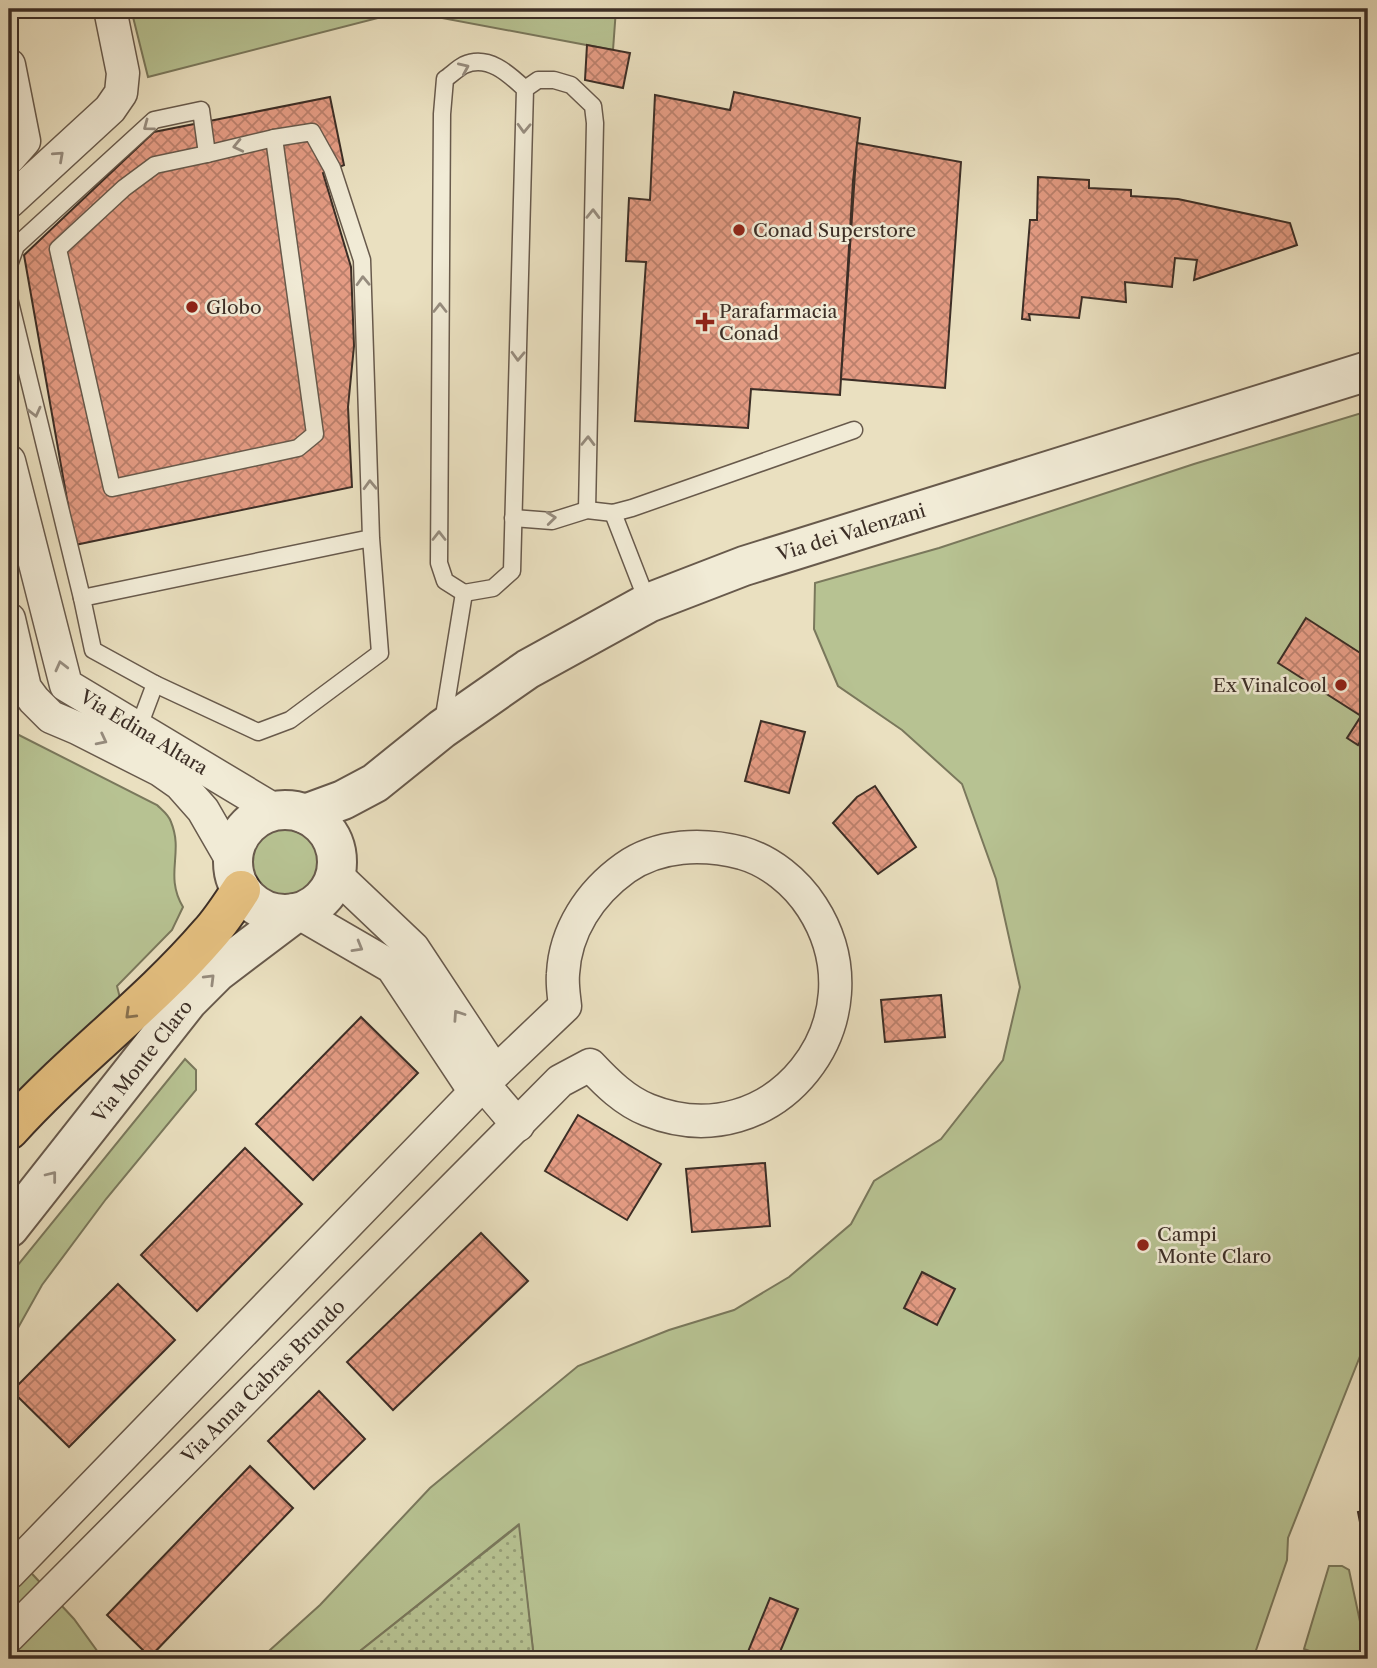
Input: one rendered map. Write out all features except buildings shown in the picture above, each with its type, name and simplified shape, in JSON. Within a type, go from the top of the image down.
[{"type":"highway","points":[[9,1130],[202,942],[237,876]]},
{"type":"street","points":[[9,202],[110,109],[121,93],[123,73],[110,9]]},
{"type":"street","points":[[9,65],[24,141],[9,158]]},
{"type":"street","name":"Via dei Valenzani","points":[[237,876],[234,848],[250,823],[262,815],[290,812],[343,800],[375,783],[442,729],[528,669],[648,603],[744,566],[1368,371]]},
{"type":"street","name":"Via Edina Altara","points":[[9,461],[20,552],[66,685],[138,729],[290,812]]},
{"type":"street","name":"Via Edina Altara","points":[[9,619],[25,688],[34,699],[51,717],[160,770],[180,783],[204,810],[237,876]]},
{"type":"street","name":"Via dei Valenzani","points":[[297,913],[309,909],[326,894],[361,807],[375,783]]},
{"type":"street","points":[[290,812],[328,833],[336,853],[336,869],[413,948],[485,1083]]},
{"type":"street","name":"Via Anna Cabras Brundo","points":[[9,1636],[560,1081],[590,1065],[616,1091],[647,1110],[683,1120],[720,1119],[754,1109],[786,1090],[811,1064],[828,1031],[836,995],[834,959],[823,924],[803,893],[779,871],[750,856],[720,847],[687,846],[656,853],[626,867],[602,887],[582,912],[569,942],[563,974],[565,1006],[485,1083]]},
{"type":"street","points":[[237,876],[251,902],[263,910],[284,914],[297,913],[392,967],[518,1125]]},
{"type":"street","name":"Via Monte Claro","points":[[9,1228],[188,1001],[217,972],[297,913]]},
{"type":"street","points":[[9,1573],[485,1083]]},
{"type":"lane","points":[[488,62],[507,72],[525,89],[512,571],[493,588],[464,593],[445,581],[439,563],[442,114],[445,79],[465,64],[488,62]]},
{"type":"lane","points":[[525,89],[538,80],[554,80],[571,85],[593,106],[595,122],[587,510]]},
{"type":"lane","points":[[9,265],[16,246],[154,120],[201,110],[207,154]]},
{"type":"lane","points":[[9,298],[93,650],[155,684],[258,732],[290,720],[380,653],[372,538],[362,260],[332,168],[312,132],[274,138],[155,165],[124,188],[58,249],[112,488],[298,448],[315,434],[274,138]]},
{"type":"lane","points":[[513,518],[552,521],[587,510],[613,513],[854,430]]},
{"type":"lane","points":[[613,513],[648,603]]},
{"type":"lane","points":[[82,598],[372,538]]},
{"type":"lane","points":[[442,729],[464,593]]},
{"type":"lane","points":[[138,729],[155,684]]},
{"type":"green space","points":[[131,9],[616,9],[613,50],[405,11],[148,77]]},
{"type":"green space","points":[[1368,411],[1368,1336],[1288,1538],[1287,1560],[1253,1659],[534,1659],[518,1525],[350,1659],[260,1659],[320,1605],[430,1488],[578,1366],[669,1330],[734,1310],[789,1277],[851,1224],[874,1181],[941,1139],[1003,1060],[1020,987],[996,879],[962,784],[902,730],[838,686],[814,629],[815,583],[939,548],[1194,464]]},
{"type":"green space","points":[[9,730],[157,805],[165,813],[174,833],[175,885],[183,907],[172,930],[117,986],[121,1002],[9,1102]]},
{"type":"green space","points":[[272,817],[311,823],[325,839],[331,858],[329,878],[319,895],[311,902],[272,908],[262,904],[247,891],[239,852],[242,842],[254,826]]},
{"type":"green space","points":[[185,1059],[196,1070],[196,1090],[106,1199],[42,1285],[9,1344],[9,1276]]},
{"type":"green space","points":[[519,1525],[534,1659],[350,1659]]},
{"type":"green space","points":[[9,1549],[74,1619],[103,1659],[9,1659]]},
{"type":"green space","points":[[1329,1566],[1342,1566],[1349,1570],[1368,1659],[1331,1659],[1304,1649]]},
{"type":"place","name":"Conad Superstore","points":[[739,230]]},
{"type":"place","name":"Globo","points":[[192,307]]},
{"type":"place","name":"Parafarmacia Conad","points":[[705,322]]},
{"type":"place","name":"Ex Vinalcool","points":[[1341,685]]},
{"type":"place","name":"Campi Monte Claro","points":[[1143,1245]]}]
